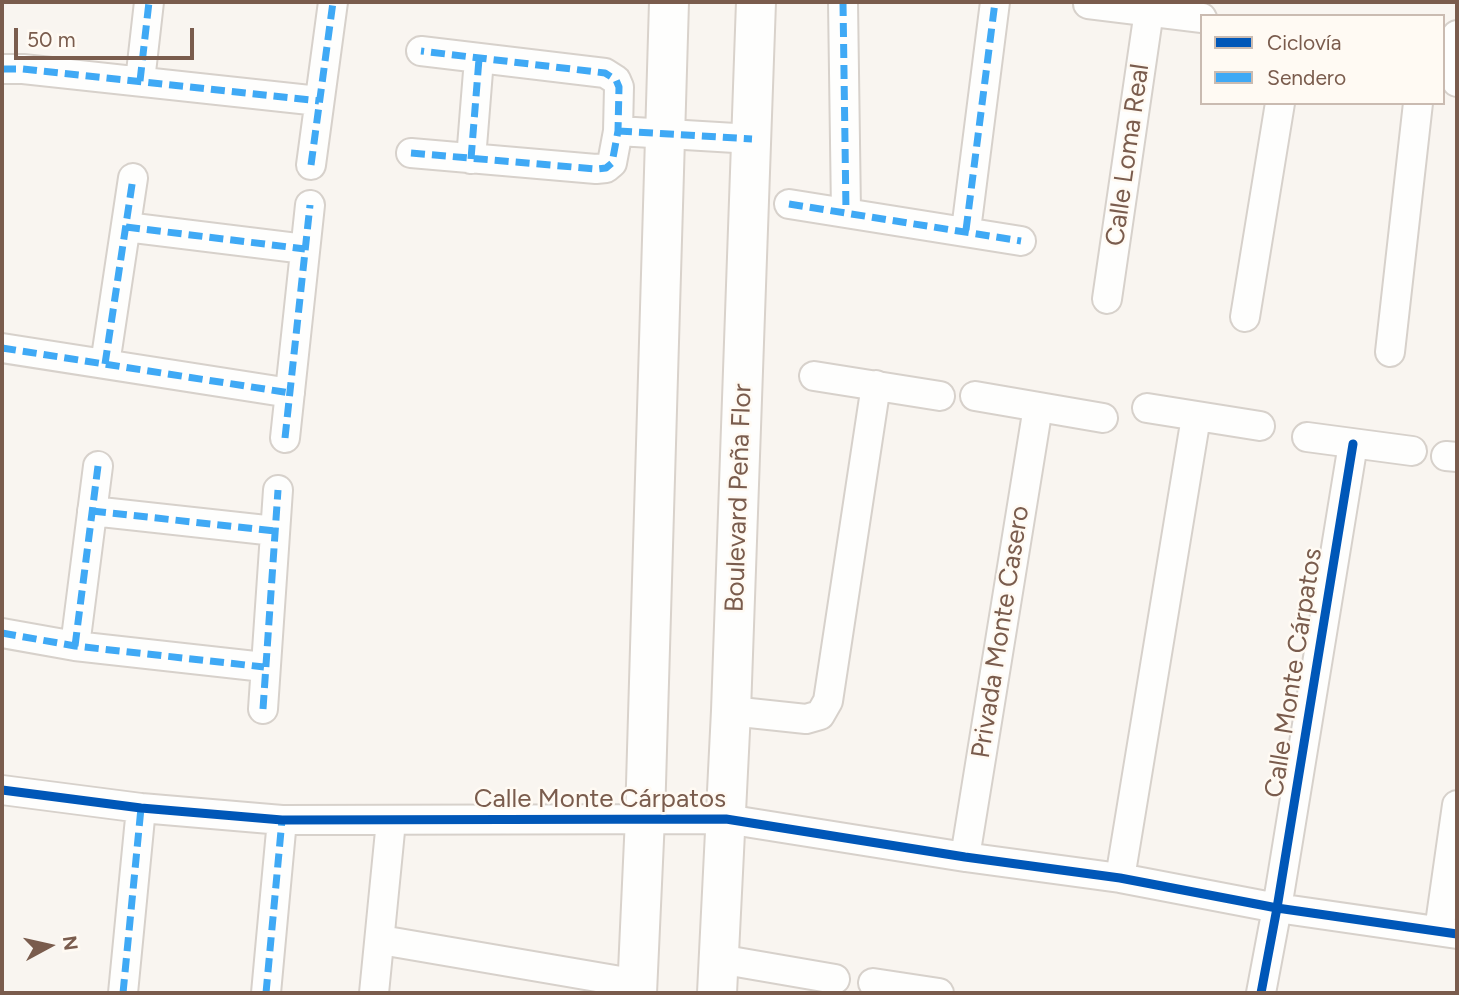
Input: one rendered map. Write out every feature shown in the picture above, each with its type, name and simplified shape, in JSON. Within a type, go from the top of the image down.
[{"type":"main road","points":[[637,989],[645,818],[669,2]]},
{"type":"main road","name":"Boulevard Peña Flor","points":[[718,976],[731,710],[756,2]]},
{"type":"street","points":[[140,81],[149,2]]},
{"type":"street","points":[[311,164],[333,2]]},
{"type":"street","points":[[843,2],[846,212]]},
{"type":"street","points":[[966,230],[995,2]]},
{"type":"street","points":[[1088,4],[1200,18]]},
{"type":"street","name":"Calle Loma Real","points":[[1107,299],[1149,11]]},
{"type":"street","points":[[411,153],[606,168],[612,163],[618,131],[619,87],[616,80],[605,74],[421,51]]},
{"type":"street","points":[[471,159],[479,59]]},
{"type":"street","points":[[2,69],[319,101]]},
{"type":"street","points":[[1245,317],[1280,105]]},
{"type":"street","points":[[1390,352],[1418,105]]},
{"type":"street","points":[[618,131],[752,139]]},
{"type":"street","points":[[105,364],[133,178]]},
{"type":"street","points":[[789,204],[966,230],[1021,241]]},
{"type":"street","points":[[285,438],[310,205]]},
{"type":"street","points":[[125,227],[305,250]]},
{"type":"street","points":[[2,348],[290,393]]},
{"type":"street","points":[[814,376],[940,396]]},
{"type":"street","points":[[731,710],[806,719],[820,715],[828,701],[876,385]]},
{"type":"street","points":[[975,396],[1102,418]]},
{"type":"street","name":"Privada Monte Casero","points":[[965,857],[1038,407]]},
{"type":"street","points":[[1147,408],[1260,426]]},
{"type":"street","points":[[1120,878],[1196,417]]},
{"type":"street","points":[[1307,437],[1412,452]]},
{"type":"street","name":"Calle Monte Cárpatos","points":[[1277,908],[1353,444]]},
{"type":"street","points":[[75,646],[98,466]]},
{"type":"street","points":[[263,709],[278,489]]},
{"type":"street","points":[[92,511],[275,531]]},
{"type":"street","points":[[2,633],[75,646],[264,667]]},
{"type":"street","name":"Calle Monte Cárpatos","points":[[2,790],[141,808],[282,820],[726,819],[965,857],[1120,878],[1277,908],[1448,932]]},
{"type":"street","points":[[1448,932],[1457,805]]},
{"type":"street","points":[[123,993],[141,808]]},
{"type":"street","points":[[266,993],[282,820]]},
{"type":"street","points":[[374,993],[391,821]]},
{"type":"street","points":[[1261,993],[1277,908]]},
{"type":"street","points":[[381,940],[637,989]]},
{"type":"street","points":[[718,976],[835,979]]},
{"type":"street","points":[[873,983],[937,993]]},
{"type":"marked path","points":[[140,81],[149,2]]},
{"type":"marked path","points":[[311,165],[333,2]]},
{"type":"marked path","points":[[843,2],[846,212]]},
{"type":"marked path","points":[[966,230],[995,2]]},
{"type":"marked path","points":[[411,153],[606,168],[612,163],[618,131],[619,87],[616,80],[605,73],[421,51]]},
{"type":"marked path","points":[[471,159],[479,59]]},
{"type":"marked path","points":[[2,69],[23,69],[319,101]]},
{"type":"marked path","points":[[618,131],[752,139]]},
{"type":"marked path","points":[[105,364],[133,178]]},
{"type":"marked path","points":[[789,204],[1021,241]]},
{"type":"marked path","points":[[285,438],[310,205]]},
{"type":"marked path","points":[[126,227],[305,249]]},
{"type":"marked path","points":[[2,348],[290,393]]},
{"type":"marked path","points":[[75,646],[98,466]]},
{"type":"marked path","points":[[263,709],[278,490]]},
{"type":"marked path","points":[[92,511],[275,531]]},
{"type":"marked path","points":[[2,633],[75,646],[264,667]]},
{"type":"marked path","points":[[123,993],[141,808]]},
{"type":"marked path","points":[[266,993],[282,820]]},
{"type":"cycle path","points":[[1261,993],[1353,444]]},
{"type":"cycle path","points":[[2,790],[141,808],[282,820],[726,819],[965,857],[1120,878],[1277,908],[1457,934]]}]
